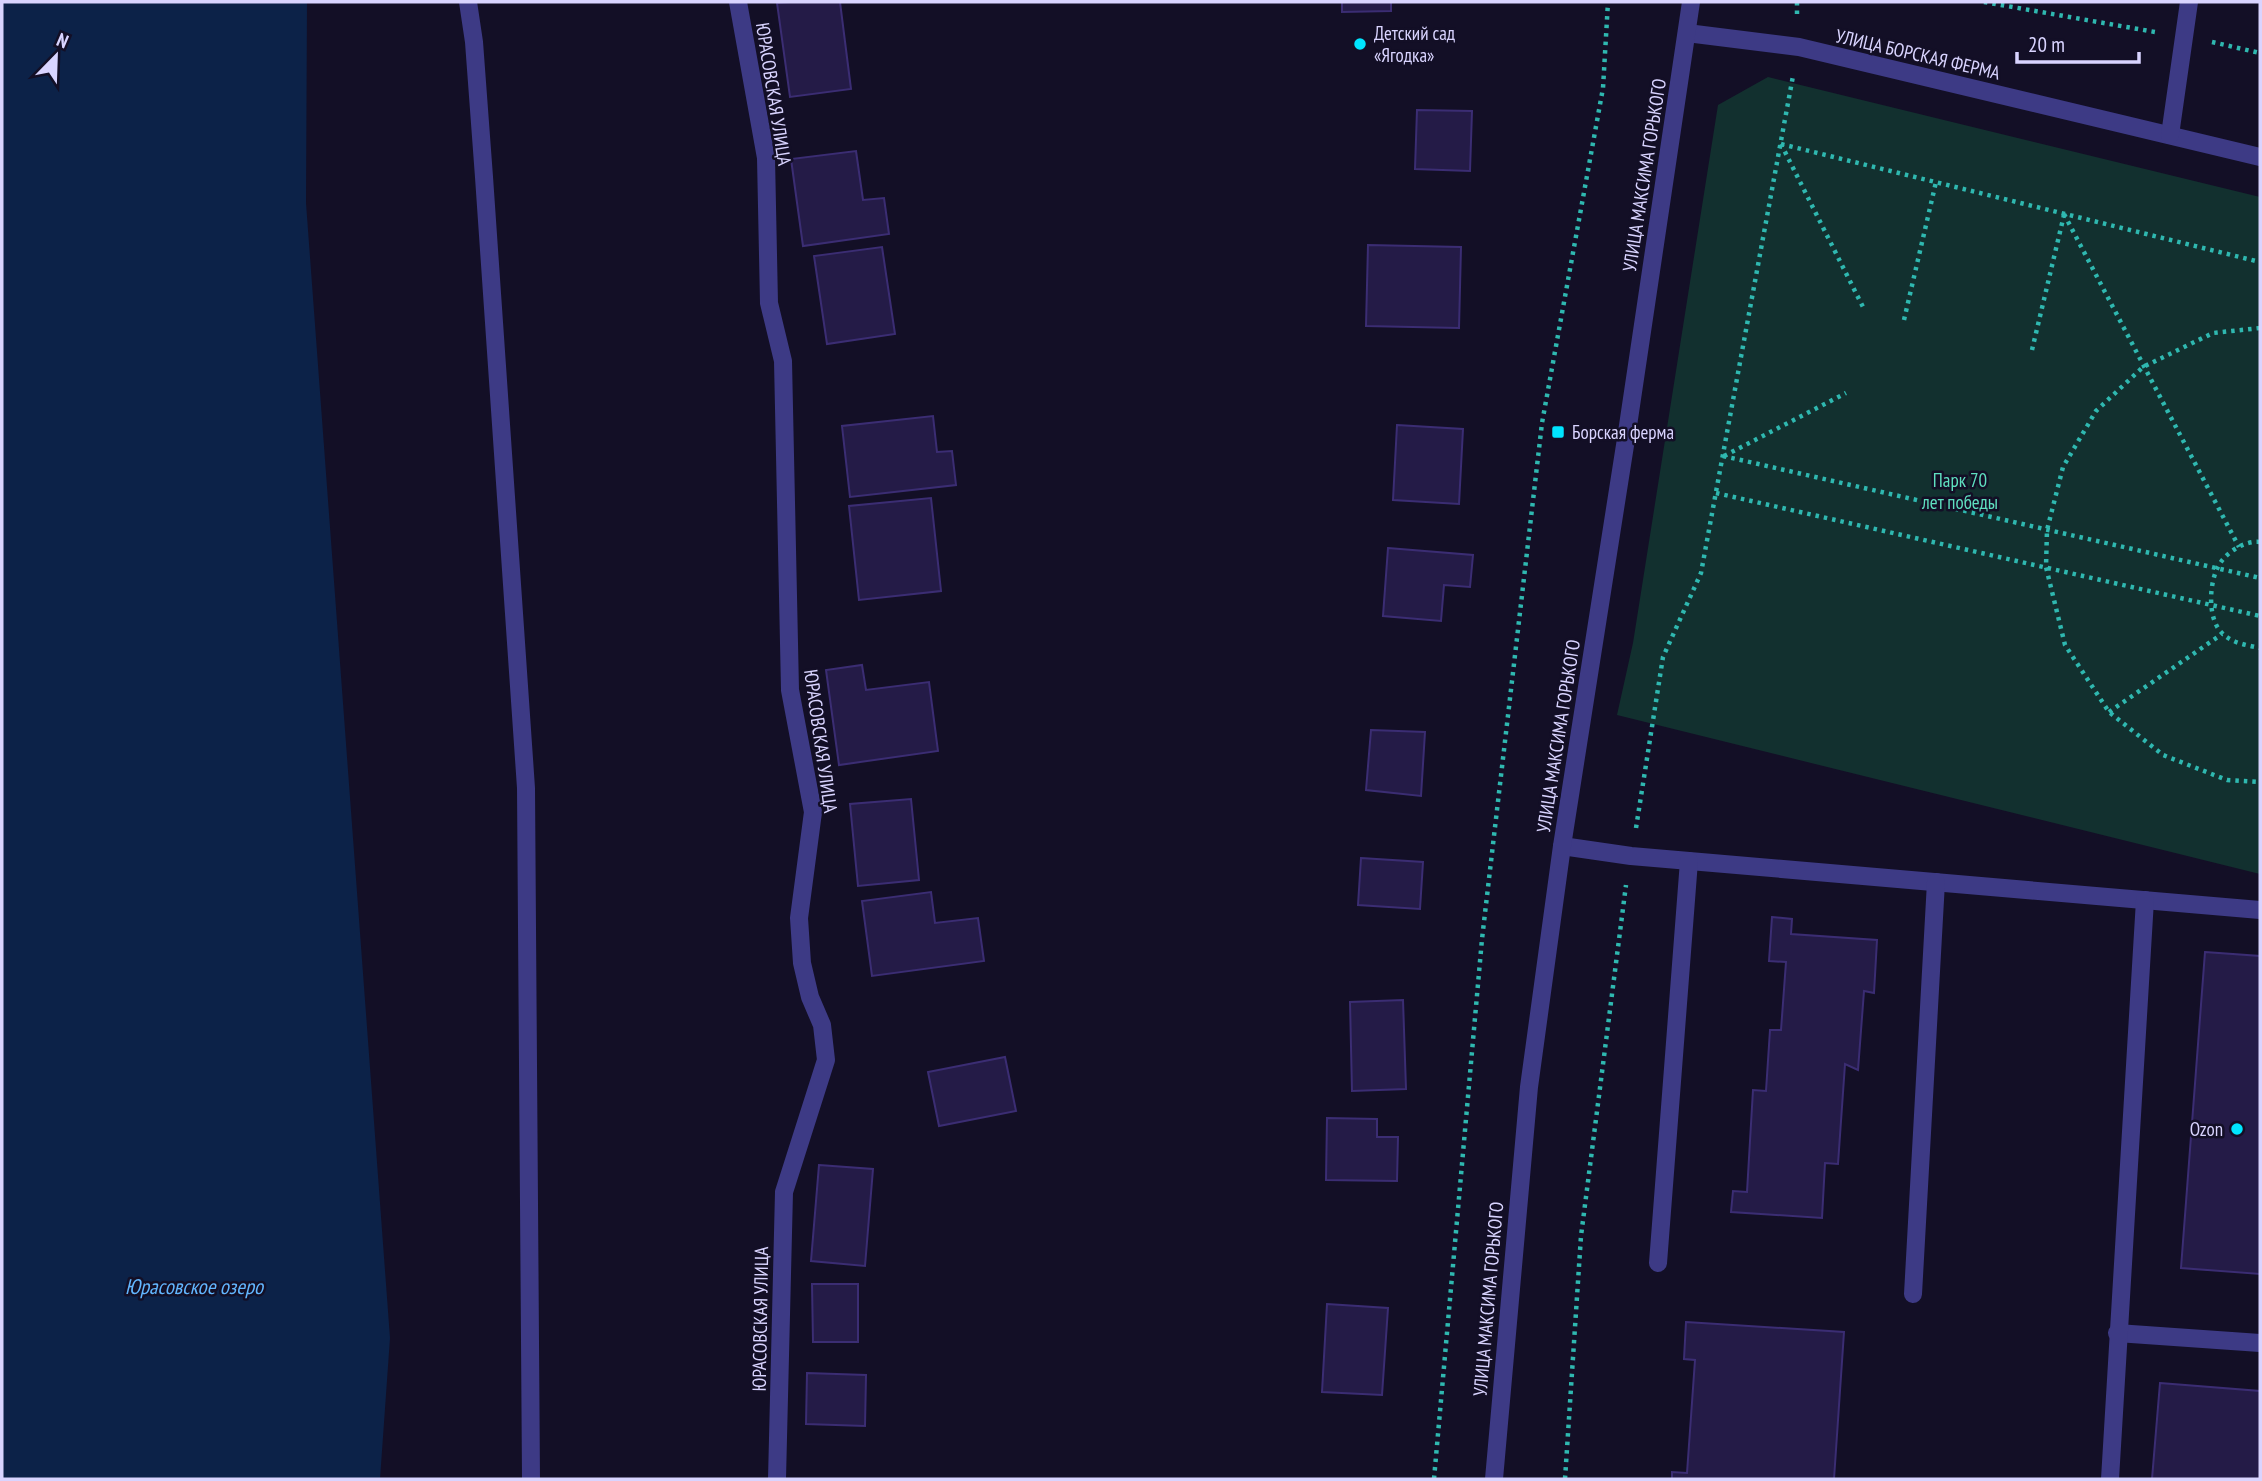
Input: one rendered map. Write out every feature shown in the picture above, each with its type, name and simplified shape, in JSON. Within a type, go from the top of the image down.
[{"type":"street","points":[[468,2],[474,42],[484,177],[526,788],[531,1479]]},
{"type":"street","name":"ЮРАСОВСКАЯ УЛИЦА","points":[[738,2],[766,158],[769,303],[783,361],[790,690],[813,813],[799,918],[802,963],[810,997],[822,1026],[826,1060],[784,1192],[777,1479]]},
{"type":"street","name":"УЛИЦА МАКСИМА ГОРЬКОГО","points":[[1493,1479],[1529,1087],[1562,846],[1691,2]]},
{"type":"street","points":[[2170,135],[2189,2]]},
{"type":"street","name":"УЛИЦА БОРСКАЯ ФЕРМА","points":[[1687,33],[1798,47],[2260,157]]},
{"type":"street","points":[[1562,846],[1631,856],[2260,910]]},
{"type":"street","points":[[1658,1263],[1689,861]]},
{"type":"street","points":[[1913,1294],[1936,882]]},
{"type":"street","points":[[2110,1479],[2145,900]]},
{"type":"street","points":[[2117,1333],[2260,1343]]},
{"type":"path","points":[[1434,1479],[1482,939],[1542,423],[1603,88],[1608,2]]},
{"type":"path","points":[[1984,2],[2260,53]]},
{"type":"path","points":[[1565,1479],[1581,1236],[1623,908],[1663,657],[1701,573],[1798,47]]},
{"type":"path","points":[[1781,144],[2260,262]]},
{"type":"path","points":[[1781,144],[1866,311]]},
{"type":"path","points":[[1904,320],[1936,182]]},
{"type":"path","points":[[2032,350],[2064,214]]},
{"type":"path","points":[[2064,214],[2239,547]]},
{"type":"path","points":[[2260,328],[2213,333],[2143,367],[2096,411],[2063,467],[2047,530],[2046,567],[2065,645],[2109,712],[2163,755],[2227,780],[2260,782]]},
{"type":"path","points":[[1723,456],[1846,393]]},
{"type":"path","points":[[1723,456],[2260,578]]},
{"type":"path","points":[[1716,493],[2260,616]]},
{"type":"path","points":[[2260,542],[2255,541],[2232,550],[2217,568],[2212,605],[2216,625],[2222,634],[2236,643],[2260,648]]},
{"type":"path","points":[[2109,712],[2222,634]]},
{"type":"green space","name":"Парк 70 лет победы","points":[[1768,77],[2260,197],[2260,874],[1617,715],[1633,643],[1718,105]]},
{"type":"water","name":"Юрасовское озеро","points":[[2,2],[307,2],[306,203],[390,1338],[380,1479],[2,1479]]},
{"type":"building","points":[[840,2],[851,89],[790,97],[777,3]]},
{"type":"building","name":"Детский сад «Ягодка»","points":[[1342,2],[1391,2],[1391,11],[1342,12]]},
{"type":"building","points":[[1417,110],[1472,111],[1470,171],[1415,169]]},
{"type":"building","points":[[856,151],[863,200],[884,198],[889,234],[803,246],[791,159]]},
{"type":"building","points":[[1368,245],[1461,247],[1459,328],[1366,326]]},
{"type":"building","points":[[882,247],[895,334],[827,344],[814,256]]},
{"type":"building","points":[[933,416],[937,452],[952,451],[956,485],[850,497],[842,426]]},
{"type":"building","points":[[1397,425],[1463,429],[1459,504],[1393,500]]},
{"type":"building","points":[[931,498],[941,591],[859,600],[849,506]]},
{"type":"building","points":[[1388,548],[1473,555],[1470,587],[1444,585],[1441,621],[1383,616]]},
{"type":"building","points":[[862,665],[866,690],[929,682],[938,751],[839,765],[826,670]]},
{"type":"building","points":[[1371,730],[1425,732],[1421,796],[1366,790]]},
{"type":"building","points":[[911,799],[919,880],[858,886],[850,804]]},
{"type":"building","points":[[1361,858],[1423,862],[1420,909],[1358,905]]},
{"type":"building","points":[[931,892],[935,923],[978,918],[984,961],[872,976],[862,901]]},
{"type":"building","points":[[1772,917],[1792,919],[1791,934],[1877,940],[1874,993],[1864,991],[1858,1070],[1845,1064],[1838,1164],[1825,1163],[1822,1218],[1731,1212],[1733,1191],[1747,1192],[1753,1090],[1766,1091],[1770,1030],[1781,1030],[1786,962],[1769,961]]},
{"type":"building","points":[[2205,952],[2260,956],[2260,1274],[2181,1268]]},
{"type":"building","points":[[1403,1000],[1406,1089],[1352,1091],[1350,1002]]},
{"type":"building","points":[[1005,1057],[1016,1111],[939,1126],[928,1072]]},
{"type":"building","points":[[1327,1118],[1377,1119],[1377,1137],[1398,1137],[1397,1181],[1326,1180]]},
{"type":"building","points":[[819,1165],[873,1169],[865,1266],[811,1261]]},
{"type":"building","points":[[812,1284],[858,1284],[858,1342],[813,1342]]},
{"type":"building","points":[[1327,1304],[1388,1308],[1382,1395],[1322,1392]]},
{"type":"building","points":[[1686,1322],[1844,1332],[1834,1479],[1672,1479],[1672,1472],[1687,1473],[1695,1360],[1684,1359]]},
{"type":"building","points":[[807,1373],[866,1375],[865,1426],[806,1424]]},
{"type":"building","points":[[2160,1383],[2260,1391],[2260,1479],[2152,1479]]},
{"type":"place","name":"Детский сад «Ягодка»","points":[[1360,44]]},
{"type":"place","name":"Борская ферма","points":[[1558,432]]},
{"type":"place","name":"Ozon","points":[[2237,1129]]}]
